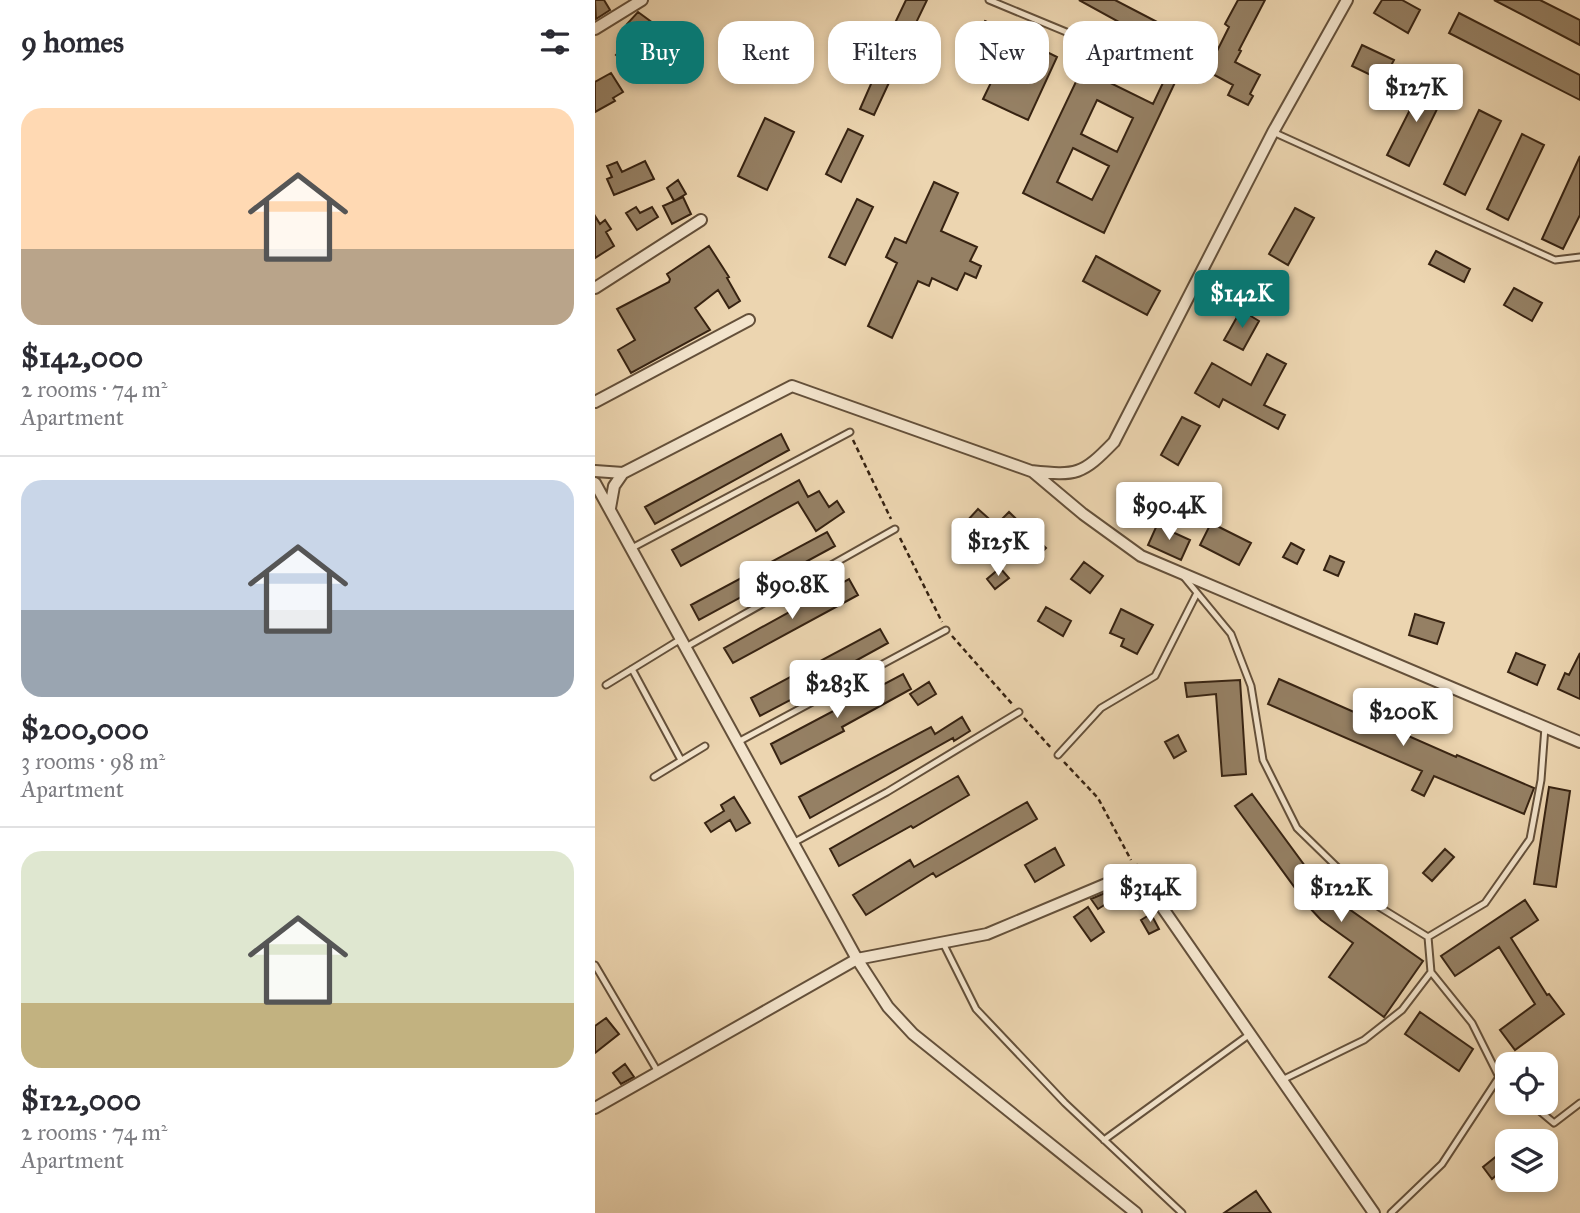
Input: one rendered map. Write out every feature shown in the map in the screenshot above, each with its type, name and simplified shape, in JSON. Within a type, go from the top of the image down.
[{"type":"street","points":[[595,29],[642,0]]},
{"type":"street","points":[[610,508],[614,486],[623,473],[792,386],[1031,471],[1066,475],[1092,465],[1114,442],[1273,132],[1347,0]]},
{"type":"street","points":[[595,288],[701,220]]},
{"type":"street","points":[[595,402],[749,320]]},
{"type":"street","points":[[595,471],[623,473]]},
{"type":"street","points":[[1031,471],[1083,514],[1141,556],[1580,742]]},
{"type":"street","points":[[595,483],[856,959],[888,1007],[913,1034],[1136,1213]]},
{"type":"street","points":[[595,1108],[856,959],[987,934],[1137,871],[1374,1213]]},
{"type":"lane","points":[[989,0],[1063,30]]},
{"type":"lane","points":[[1015,10],[1018,0]]},
{"type":"lane","points":[[1273,132],[1555,260],[1580,257]]},
{"type":"lane","points":[[632,548],[850,432]]},
{"type":"lane","points":[[606,685],[895,529]]},
{"type":"lane","points":[[1179,572],[1231,634],[1251,686],[1263,760],[1297,828],[1375,905],[1428,937]]},
{"type":"lane","points":[[1058,755],[1101,708],[1155,676],[1197,593]]},
{"type":"lane","points":[[738,742],[946,630]]},
{"type":"lane","points":[[632,669],[681,760]]},
{"type":"lane","points":[[793,843],[887,792],[1019,712]]},
{"type":"lane","points":[[1428,937],[1485,903],[1530,839],[1541,780],[1545,727]]},
{"type":"lane","points":[[654,777],[705,746]]},
{"type":"lane","points":[[1428,937],[1431,972],[1472,1023],[1495,1069]]},
{"type":"lane","points":[[943,943],[976,1009],[1065,1103],[1182,1213]]},
{"type":"lane","points":[[595,965],[658,1072]]},
{"type":"lane","points":[[1282,1080],[1364,1040],[1402,1010],[1431,972]]},
{"type":"lane","points":[[1104,1140],[1250,1034]]},
{"type":"lane","points":[[1391,1213],[1442,1164],[1495,1083]]},
{"type":"lane","points":[[1544,1115],[1553,1123],[1580,1103]]},
{"type":"path","points":[[850,432],[946,630],[1098,798],[1137,871]]},
{"type":"building","points":[[595,0],[604,0],[610,10],[596,19]]},
{"type":"building","points":[[906,0],[927,0],[917,21],[896,21]]},
{"type":"building","points":[[1079,0],[1115,0],[1155,21],[1117,21]]},
{"type":"building","points":[[1238,0],[1265,0],[1235,62],[1260,75],[1250,94],[1253,96],[1248,105],[1228,95],[1233,85],[1218,77],[1218,49],[1229,27],[1225,24]]},
{"type":"building","points":[[1382,0],[1402,0],[1420,10],[1408,33],[1374,13]]},
{"type":"building","points":[[1494,0],[1540,0],[1580,20],[1580,45]]},
{"type":"building","points":[[638,12],[650,21],[630,21]]},
{"type":"building","points":[[1459,13],[1580,75],[1580,100],[1449,33]]},
{"type":"building","points":[[1362,45],[1394,60],[1383,81],[1352,66]]},
{"type":"building","points":[[1049,53],[1057,57],[1049,74]]},
{"type":"building","points":[[611,73],[623,92],[613,98],[615,101],[595,112],[595,82]]},
{"type":"building","points":[[1424,82],[1445,93],[1409,166],[1387,155]]},
{"type":"building","points":[[871,84],[888,84],[874,115],[860,109]]},
{"type":"building","points":[[990,84],[1045,84],[1028,120],[983,99]]},
{"type":"building","points":[[1075,84],[1112,84],[1153,104],[1162,84],[1174,84],[1104,233],[1023,193]],"holes":[[[1097,100],[1133,118],[1117,152],[1081,134]],[[1073,148],[1109,166],[1092,200],[1057,182]]]},
{"type":"building","points":[[1479,110],[1501,121],[1465,195],[1444,184]]},
{"type":"building","points":[[765,118],[794,132],[767,190],[738,176]]},
{"type":"building","points":[[848,129],[863,136],[841,182],[826,174]]},
{"type":"building","points":[[1522,134],[1544,145],[1508,220],[1487,209]]},
{"type":"building","points":[[1580,156],[1580,215],[1563,249],[1542,239]]},
{"type":"building","points":[[645,161],[654,179],[614,195],[607,179],[612,177],[607,166],[617,162],[622,172]]},
{"type":"building","points":[[678,180],[686,194],[674,201],[667,188]]},
{"type":"building","points":[[934,182],[958,193],[941,231],[977,247],[970,261],[981,266],[976,278],[965,273],[957,290],[932,278],[929,286],[918,281],[892,338],[868,326],[897,263],[886,257],[895,238],[906,243]]},
{"type":"building","points":[[683,197],[691,214],[672,224],[663,206]]},
{"type":"building","points":[[857,199],[873,207],[845,265],[829,257]]},
{"type":"building","points":[[636,207],[640,213],[652,207],[658,217],[637,230],[626,213]]},
{"type":"building","points":[[1295,208],[1314,218],[1288,265],[1269,254]]},
{"type":"building","points":[[595,216],[600,224],[605,220],[611,229],[606,232],[614,246],[595,258]]},
{"type":"building","points":[[709,246],[729,277],[727,278],[740,301],[729,308],[718,290],[695,308],[710,330],[631,373],[618,350],[635,340],[617,309],[669,282],[667,274]]},
{"type":"building","points":[[1436,251],[1470,269],[1464,282],[1429,264]]},
{"type":"building","points":[[1096,256],[1160,291],[1147,315],[1083,281]]},
{"type":"building","points":[[1514,288],[1542,303],[1532,321],[1504,305]]},
{"type":"building","points":[[1241,310],[1259,321],[1243,350],[1224,340]]},
{"type":"building","points":[[1267,354],[1286,364],[1264,405],[1285,415],[1278,429],[1223,399],[1219,407],[1195,393],[1212,363],[1251,385]]},
{"type":"building","points":[[1182,417],[1200,426],[1178,465],[1161,455]]},
{"type":"building","points":[[781,434],[789,450],[655,524],[645,507]]},
{"type":"building","points":[[799,480],[808,497],[819,491],[829,507],[837,501],[844,512],[816,531],[798,502],[681,566],[672,550]]},
{"type":"building","points":[[978,509],[996,525],[1009,512],[1046,548],[1034,560],[1025,550],[1012,562],[990,538],[988,541],[967,521]]},
{"type":"building","points":[[1211,523],[1251,543],[1239,565],[1200,545]]},
{"type":"building","points":[[1157,525],[1190,540],[1181,560],[1148,545]]},
{"type":"building","points":[[827,532],[835,546],[699,620],[691,605]]},
{"type":"building","points":[[1291,543],[1304,550],[1297,564],[1283,557]]},
{"type":"building","points":[[1330,556],[1344,562],[1338,576],[1324,570]]},
{"type":"building","points":[[1084,562],[1103,576],[1090,593],[1071,579]]},
{"type":"building","points":[[1000,568],[1009,578],[995,589],[987,579]]},
{"type":"building","points":[[849,579],[858,595],[733,663],[724,648]]},
{"type":"building","points":[[1046,607],[1071,621],[1063,636],[1038,621]]},
{"type":"building","points":[[1121,609],[1153,625],[1137,654],[1121,646],[1124,639],[1110,633]]},
{"type":"building","points":[[1415,614],[1444,623],[1437,644],[1409,635]]},
{"type":"building","points":[[880,629],[888,643],[817,682],[819,685],[760,716],[751,698]]},
{"type":"building","points":[[1516,653],[1545,665],[1537,685],[1508,672]]},
{"type":"building","points":[[1580,653],[1580,699],[1558,689],[1565,673],[1569,675]]},
{"type":"building","points":[[903,674],[911,689],[842,727],[844,731],[781,764],[771,744]]},
{"type":"building","points":[[1279,679],[1456,757],[1457,755],[1534,788],[1524,814],[1434,776],[1424,796],[1412,790],[1422,771],[1268,704]]},
{"type":"building","points":[[1240,680],[1246,774],[1222,776],[1216,694],[1187,697],[1185,683]]},
{"type":"building","points":[[929,682],[936,694],[918,705],[910,694]]},
{"type":"building","points":[[962,717],[970,731],[810,818],[799,797],[931,727],[935,734]]},
{"type":"building","points":[[1178,735],[1186,751],[1174,758],[1165,742]]},
{"type":"building","points":[[958,776],[969,795],[913,828],[911,826],[839,866],[830,849]]},
{"type":"building","points":[[1549,787],[1570,791],[1556,887],[1534,884]]},
{"type":"building","points":[[1252,794],[1322,889],[1326,884],[1336,893],[1332,897],[1423,961],[1384,1017],[1329,977],[1353,943],[1321,920],[1309,907],[1235,806]]},
{"type":"building","points":[[734,797],[750,823],[736,831],[730,820],[711,832],[705,823],[724,811],[721,805]]},
{"type":"building","points":[[1027,802],[1037,819],[936,877],[933,873],[866,915],[853,895],[910,860],[914,867]]},
{"type":"building","points":[[1055,848],[1064,865],[1035,882],[1025,865]]},
{"type":"building","points":[[1445,849],[1454,857],[1432,881],[1423,873]]},
{"type":"building","points":[[1112,890],[1117,897],[1098,909],[1091,899]]},
{"type":"building","points":[[1525,900],[1538,920],[1511,938],[1547,995],[1549,994],[1564,1014],[1515,1050],[1500,1030],[1535,1004],[1499,947],[1455,976],[1441,956]]},
{"type":"building","points":[[1088,907],[1104,932],[1091,941],[1074,917]]},
{"type":"building","points":[[1151,914],[1159,929],[1149,934],[1141,920]]},
{"type":"building","points":[[1420,1012],[1473,1049],[1459,1071],[1405,1034]]},
{"type":"building","points":[[606,1018],[619,1034],[595,1053],[595,1026]]},
{"type":"building","points":[[625,1064],[634,1077],[621,1084],[613,1073]]},
{"type":"building","points":[[1495,1157],[1495,1176],[1492,1179],[1483,1167]]},
{"type":"building","points":[[1256,1191],[1271,1213],[1224,1213]]}]
